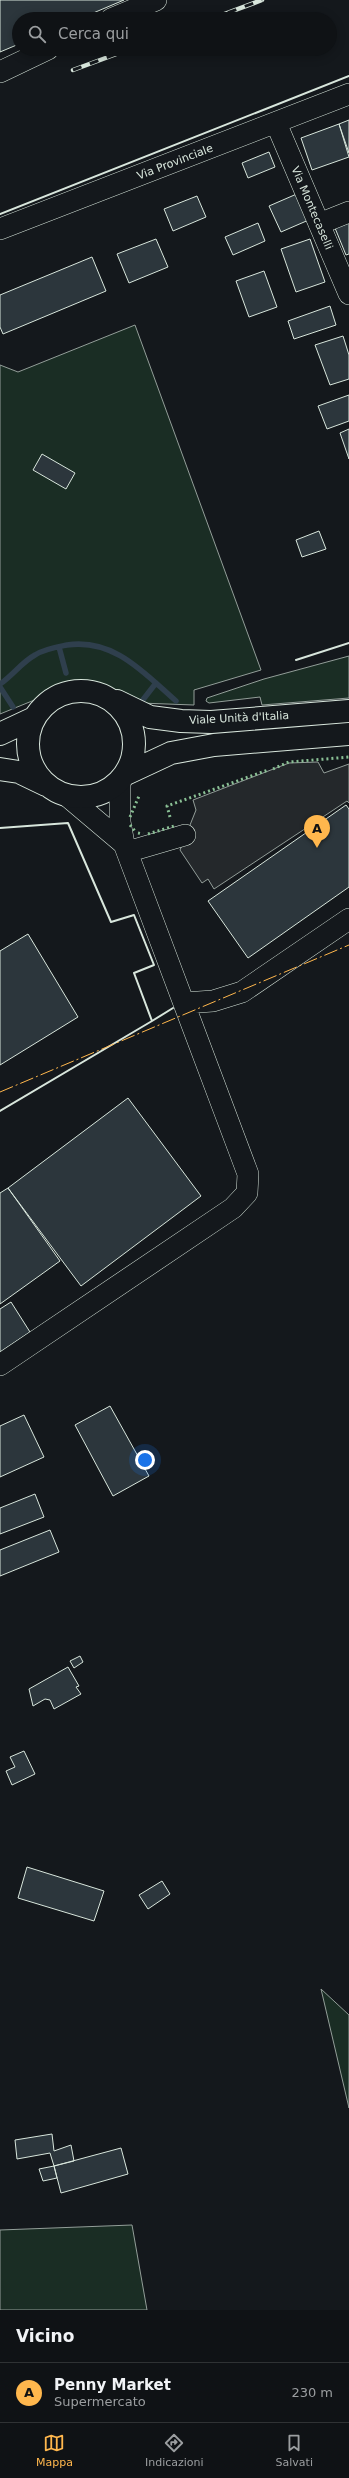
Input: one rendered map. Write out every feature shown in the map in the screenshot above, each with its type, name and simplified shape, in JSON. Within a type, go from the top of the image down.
[{"type":"main road","name":"Viale Unità d'Italia","points":[[57,791],[35,772],[28,755],[28,736],[34,718],[45,704],[60,694],[77,690],[94,691],[150,717],[181,721],[211,722],[349,711]]},
{"type":"main road","name":"Viale Unità d'Italia","points":[[110,698],[123,710],[132,725],[135,742],[134,753],[123,778]]},
{"type":"main road","name":"Viale Unità d'Italia","points":[[0,734],[34,718]]},
{"type":"main road","points":[[0,768],[19,772],[57,791],[80,798],[95,796],[108,790],[123,778],[171,753],[214,745],[349,734]]},
{"type":"street","points":[[127,12],[156,0]]},
{"type":"street","points":[[0,72],[33,56]]},
{"type":"street","name":"Via Provinciale","points":[[0,229],[349,94]]},
{"type":"street","name":"Via Montecaselli","points":[[276,123],[349,294]]},
{"type":"street","points":[[319,224],[349,212]]},
{"type":"street","points":[[0,1365],[233,1208],[247,1193],[248,1174],[126,848],[120,822],[123,778]]},
{"type":"street","points":[[57,791],[126,848]]},
{"type":"street","points":[[126,848],[185,835]]},
{"type":"street","points":[[184,1003],[214,1002],[242,992],[349,919]]},
{"type":"green space","points":[[135,325],[261,670],[194,690],[194,705],[140,703],[119,692],[95,684],[69,686],[0,714],[0,365],[18,372]]},
{"type":"green space","points":[[349,656],[349,698],[262,705],[260,697],[209,703],[206,701],[207,698],[264,679]]},
{"type":"green space","points":[[321,1989],[349,2015],[349,2108]]},
{"type":"green space","points":[[132,2225],[147,2310],[0,2310],[0,2230]]},
{"type":"shaded area","points":[[318,762],[324,773],[349,764],[349,803],[347,801],[214,889],[208,879],[202,883],[180,850],[196,810],[193,800],[289,763]]},
{"type":"building","points":[[0,0],[124,0],[96,12],[12,12],[12,47],[0,52]]},
{"type":"building","points":[[349,120],[349,153],[339,124]]},
{"type":"building","points":[[339,124],[349,157],[312,170],[301,138]]},
{"type":"building","points":[[269,152],[275,167],[248,178],[242,163]]},
{"type":"building","points":[[299,193],[311,219],[281,232],[269,206]]},
{"type":"building","points":[[197,196],[206,217],[173,231],[164,209]]},
{"type":"building","points":[[258,223],[265,241],[233,255],[225,237]]},
{"type":"building","points":[[349,223],[349,254],[346,255],[335,228]]},
{"type":"building","points":[[156,239],[168,267],[129,283],[117,254]]},
{"type":"building","points":[[310,239],[325,282],[296,292],[281,249]]},
{"type":"building","points":[[92,257],[106,291],[3,334],[0,327],[0,295]]},
{"type":"building","points":[[264,271],[277,307],[249,317],[236,281]]},
{"type":"building","points":[[330,306],[336,325],[294,339],[288,321]]},
{"type":"building","points":[[343,336],[349,355],[349,379],[330,385],[315,345]]},
{"type":"building","points":[[349,395],[349,421],[327,429],[318,406]]},
{"type":"building","points":[[349,429],[349,459],[340,433]]},
{"type":"building","points":[[42,454],[75,473],[66,489],[33,470]]},
{"type":"building","points":[[319,531],[326,549],[302,557],[296,540]]},
{"type":"building","points":[[346,805],[349,809],[349,887],[248,958],[208,901]]},
{"type":"building","points":[[28,934],[78,1017],[0,1065],[0,951]]},
{"type":"building","points":[[128,1098],[201,1196],[81,1286],[8,1188]]},
{"type":"building","points":[[8,1188],[60,1261],[0,1304],[0,1193]]},
{"type":"building","points":[[11,1302],[30,1332],[0,1352],[0,1309]]},
{"type":"building","points":[[110,1406],[149,1476],[113,1496],[75,1425]]},
{"type":"building","points":[[24,1415],[44,1457],[0,1477],[0,1426]]},
{"type":"building","points":[[35,1494],[44,1517],[0,1534],[0,1508]]},
{"type":"building","points":[[50,1530],[59,1552],[0,1576],[0,1550]]},
{"type":"building","points":[[80,1656],[83,1662],[74,1668],[70,1661]]},
{"type":"building","points":[[68,1667],[79,1686],[76,1687],[81,1694],[54,1709],[50,1700],[45,1699],[33,1706],[29,1689]]},
{"type":"building","points":[[24,1751],[35,1774],[12,1785],[6,1771],[15,1767],[10,1757]]},
{"type":"building","points":[[27,1867],[104,1891],[94,1921],[18,1898]]},
{"type":"building","points":[[162,1881],[170,1894],[148,1909],[139,1895]]},
{"type":"building","points":[[52,2134],[54,2151],[71,2145],[74,2161],[54,2166],[50,2153],[17,2159],[15,2140]]},
{"type":"building","points":[[121,2148],[128,2174],[61,2193],[54,2166]]},
{"type":"building","points":[[54,2166],[57,2178],[43,2181],[39,2169]]},
{"type":"waterway","points":[[0,684],[26,661],[42,651],[67,645],[84,644],[114,652],[127,660],[152,679],[176,701]]},
{"type":"waterway","points":[[59,647],[66,673]]},
{"type":"waterway","points":[[142,701],[156,683]]},
{"type":"waterway","points":[[0,687],[13,707]]},
{"type":"railway","points":[[230,12],[262,0]]},
{"type":"railway","points":[[73,70],[111,56]]},
{"type":"hedge","points":[[273,769],[289,762],[349,757]]},
{"type":"hedge","points":[[170,817],[167,806],[268,770]]},
{"type":"hedge","points":[[130,817],[139,796]]},
{"type":"hedge","points":[[148,834],[174,826],[173,824]]},
{"type":"hedge","points":[[130,825],[135,831]]},
{"type":"hedge","points":[[138,833],[143,834]]},
{"type":"wall","points":[[0,214],[349,76]]},
{"type":"wall","points":[[296,660],[349,643]]},
{"type":"wall","points":[[0,828],[68,823],[111,922],[134,915],[154,965],[134,973],[152,1021],[0,1111]]},
{"type":"wall","points":[[152,1021],[173,1008]]},
{"type":"power","points":[[0,1092],[349,945]]},
{"type":"place","name":"Penny Market","points":[[317,848]]}]
